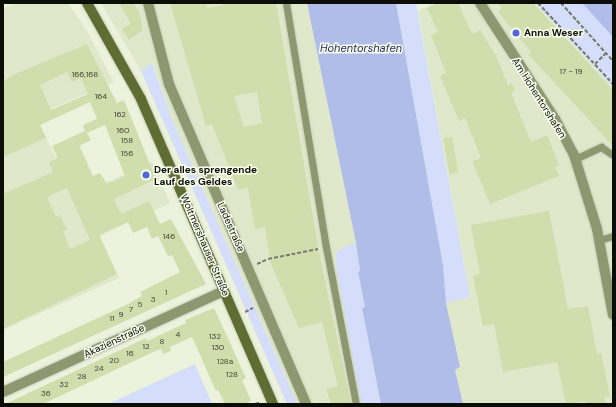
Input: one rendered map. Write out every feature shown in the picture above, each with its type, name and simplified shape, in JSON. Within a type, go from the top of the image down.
[{"type":"street","name":"Woltmershauser Straße","points":[[87,3],[141,99],[273,404]]},
{"type":"street","name":"Ladestraße","points":[[148,3],[169,84],[306,404]]},
{"type":"street","name":"Am Hohentorshafen","points":[[480,3],[555,119],[575,159],[599,240],[613,315]]},
{"type":"street","name":"Akazienstraße","points":[[3,392],[224,291]]},
{"type":"lane","points":[[286,3],[326,247],[356,404]]},
{"type":"lane","points":[[575,159],[601,147],[613,154]]},
{"type":"lane","points":[[599,240],[613,236]]},
{"type":"path","points":[[538,3],[613,84]]},
{"type":"path","points":[[561,3],[613,61]]},
{"type":"path","points":[[595,64],[606,53]]},
{"type":"path","points":[[249,269],[268,259],[326,247]]},
{"type":"path","points":[[249,310],[255,307]]},
{"type":"shaded area","points":[[17,3],[68,3],[88,33],[114,82],[36,115],[55,156],[80,146],[89,166],[80,171],[85,180],[100,173],[105,183],[152,162],[170,203],[100,236],[119,278],[3,330],[3,9]]},
{"type":"shaded area","points":[[101,3],[307,3],[356,243],[343,247],[336,254],[361,404],[297,404],[171,117],[153,63],[141,71]]},
{"type":"shaded area","points":[[396,3],[416,3],[470,297],[446,303],[443,265]]},
{"type":"shaded area","points":[[435,3],[535,3],[613,87],[613,404],[463,404],[455,370],[460,366],[446,303],[470,297],[418,11]]},
{"type":"shaded area","points":[[535,3],[582,3],[613,37],[613,87]]},
{"type":"shaded area","points":[[152,63],[171,117],[297,404],[287,404],[141,71]]},
{"type":"shaded area","points":[[356,243],[360,271],[358,272],[365,307],[362,308],[381,404],[361,404],[336,265],[336,254],[343,247]]},
{"type":"shaded area","points":[[195,364],[212,404],[108,404]]},
{"type":"water","name":"Hohentorshafen","points":[[307,3],[396,3],[443,265],[446,303],[460,367],[455,370],[463,404],[381,404],[362,308],[365,307],[358,272],[360,271],[356,243]]},
{"type":"water","points":[[582,3],[613,3],[613,37]]},
{"type":"building","points":[[119,3],[133,3],[139,12],[143,30],[129,40],[122,29],[131,24]]},
{"type":"building","points":[[170,3],[206,3],[207,8],[223,5],[223,3],[276,3],[319,252],[351,404],[331,404],[326,389],[338,386],[322,322],[299,328],[271,264],[265,227],[255,229],[248,188],[238,190],[212,124],[206,126]],"holes":[[[257,92],[262,123],[244,127],[234,96]]]},
{"type":"building","points":[[439,3],[458,3],[472,34],[480,30],[496,56],[508,85],[512,83],[515,91],[511,93],[531,142],[547,135],[559,165],[555,167],[559,176],[490,204],[472,161],[481,158],[465,118],[459,121],[440,76],[446,73],[431,35],[438,32],[427,8]]},
{"type":"building","points":[[497,3],[533,3],[613,90],[613,146],[528,54],[531,52],[498,12],[502,8]]},
{"type":"building","points":[[87,44],[117,103],[124,100],[156,179],[114,199],[121,214],[149,201],[160,224],[171,219],[206,284],[3,377],[3,362],[128,304],[142,296],[140,292],[180,272],[172,255],[168,256],[158,236],[152,239],[147,227],[133,233],[128,222],[99,235],[117,274],[3,329],[3,194],[53,172],[49,162],[58,158],[52,146],[85,131],[83,125],[97,119],[90,102],[40,125],[46,138],[3,157],[3,82],[13,75]],"holes":[[[67,72],[72,82],[81,78],[88,94],[51,110],[40,85]],[[105,125],[125,176],[107,184],[100,173],[93,176],[79,146],[91,140],[87,133]],[[67,188],[90,240],[70,249],[63,231],[67,230],[60,215],[56,217],[47,197]]]},
{"type":"building","points":[[452,137],[458,172],[449,174],[443,139]]},
{"type":"building","points":[[549,211],[568,309],[588,306],[597,354],[601,353],[610,396],[604,397],[606,404],[585,404],[585,401],[566,404],[557,362],[503,372],[494,324],[483,326],[473,276],[480,274],[471,225]]},
{"type":"building","points":[[214,308],[246,378],[242,380],[251,401],[245,404],[225,404],[218,390],[216,391],[192,337],[170,347],[171,351],[163,354],[161,349],[153,352],[43,404],[5,404],[146,338],[147,341],[186,323],[185,320]]},
{"type":"place","name":"Anna Weser","points":[[516,33]]},
{"type":"place","name":"Der alles sprengende Lauf des Geldes","points":[[146,175]]}]
